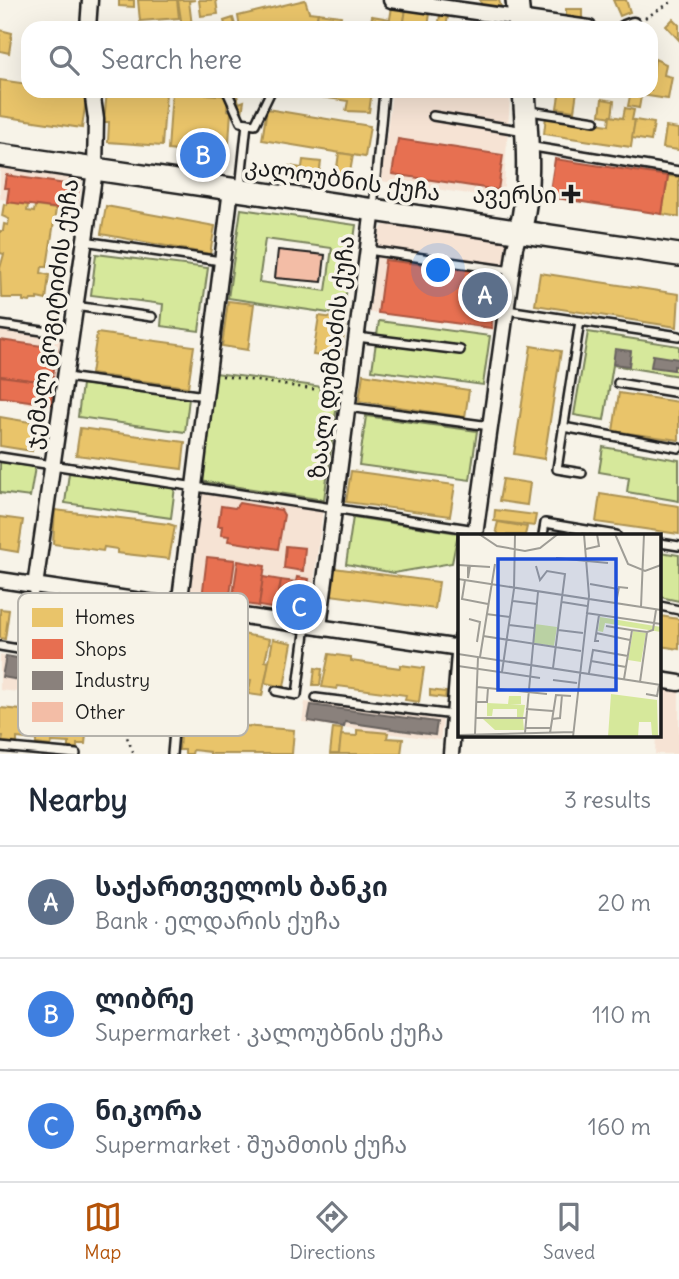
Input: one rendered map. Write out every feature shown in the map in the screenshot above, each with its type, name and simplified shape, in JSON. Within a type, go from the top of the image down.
[{"type":"street","points":[[88,21],[90,0]]},
{"type":"street","points":[[391,0],[548,21]]},
{"type":"street","name":"ჯემალ გოგიტიძის ქუჩა","points":[[35,586],[95,170],[96,119],[93,98]]},
{"type":"street","points":[[475,533],[512,271],[525,212],[526,120]]},
{"type":"street","name":"კალოუბნის ქუჩა","points":[[0,155],[678,252]]},
{"type":"street","points":[[181,593],[222,261],[236,190]]},
{"type":"street","name":"ზაალ დუმბაძის ქუჩა","points":[[312,626],[335,508],[373,209]]},
{"type":"street","points":[[0,580],[83,593]]},
{"type":"street","points":[[248,617],[458,648]]},
{"type":"street","points":[[451,754],[458,670]]},
{"type":"lane","points":[[230,98],[241,122],[255,124],[268,98]]},
{"type":"lane","name":"ზაალ დუმბაძის ქუჩა","points":[[373,209],[383,98]]},
{"type":"lane","points":[[433,116],[596,121]]},
{"type":"lane","points":[[526,120],[679,171]]},
{"type":"lane","points":[[236,190],[247,123]]},
{"type":"lane","points":[[85,242],[222,261]]},
{"type":"lane","points":[[368,250],[512,271]]},
{"type":"lane","points":[[75,306],[152,317]]},
{"type":"lane","points":[[506,310],[679,336]]},
{"type":"lane","points":[[580,321],[557,469],[582,473]]},
{"type":"lane","points":[[0,325],[71,335]]},
{"type":"lane","points":[[357,337],[460,350]]},
{"type":"lane","points":[[65,376],[205,396]]},
{"type":"lane","points":[[618,383],[679,393]]},
{"type":"lane","points":[[348,401],[490,426]]},
{"type":"lane","points":[[564,427],[679,448]]},
{"type":"lane","points":[[0,457],[335,508],[475,533]]},
{"type":"lane","points":[[542,534],[545,523],[610,534]]},
{"type":"lane","points":[[34,593],[35,586]]},
{"type":"lane","points":[[276,691],[297,695],[312,626]]},
{"type":"lane","points":[[0,646],[18,649]]},
{"type":"lane","points":[[316,698],[454,715]]},
{"type":"lane","points":[[172,754],[174,736]]},
{"type":"lane","points":[[0,747],[76,754]]},
{"type":"path","points":[[638,21],[675,0]]},
{"type":"path","points":[[208,374],[348,401]]},
{"type":"path","points":[[126,736],[134,754]]},
{"type":"shaded area","points":[[391,98],[510,98],[503,199],[381,181]]},
{"type":"shaded area","points":[[0,166],[79,177],[82,181],[78,211],[0,199]]},
{"type":"shaded area","points":[[385,224],[507,242],[509,250],[496,330],[367,312],[380,230]]},
{"type":"shaded area","points":[[0,327],[64,337],[55,408],[0,399]]},
{"type":"shaded area","points":[[200,481],[324,500],[310,615],[307,618],[248,609],[248,593],[188,593]]},
{"type":"shaded area","points":[[0,655],[18,658],[18,692],[0,690]]},
{"type":"shaded area","points":[[662,689],[679,692],[679,754],[655,754],[656,736],[662,736]]},
{"type":"shaded area","points":[[305,702],[443,720],[440,740],[302,722]]},
{"type":"green space","points":[[241,209],[356,225],[343,315],[228,298]],"holes":[[[265,239],[332,248],[326,291],[259,282]]]},
{"type":"green space","points":[[96,254],[208,268],[199,331],[161,326],[163,304],[91,295]]},
{"type":"green space","points":[[379,321],[490,336],[483,385],[372,370]]},
{"type":"green space","points":[[588,332],[679,346],[679,376],[613,365],[604,420],[574,415]]},
{"type":"green space","points":[[215,373],[339,389],[324,500],[200,481]]},
{"type":"green space","points":[[82,384],[189,398],[185,432],[78,417]]},
{"type":"green space","points":[[366,416],[477,431],[470,480],[359,465]]},
{"type":"green space","points":[[603,447],[679,460],[679,501],[627,492],[629,477],[599,472]]},
{"type":"green space","points":[[0,462],[35,467],[30,497],[0,493]]},
{"type":"green space","points":[[69,473],[175,487],[171,518],[65,503]]},
{"type":"green space","points":[[353,517],[458,533],[452,563],[394,573],[346,564]]},
{"type":"green space","points":[[662,552],[679,555],[679,601],[662,597]]},
{"type":"building: Homes","points":[[119,0],[134,0],[134,7],[119,6]]},
{"type":"building: Homes","points":[[138,0],[177,0],[179,18],[140,21]]},
{"type":"building: Homes","points":[[178,0],[195,0],[189,1],[191,21],[181,21]]},
{"type":"building: Homes","points":[[199,0],[216,0],[218,14],[201,16]]},
{"type":"building: Homes","points":[[305,0],[309,12],[318,13],[316,21],[239,21],[238,16]]},
{"type":"building: Homes","points":[[480,0],[499,0],[501,7],[507,8],[508,13],[483,11]]},
{"type":"building: Homes","points":[[613,0],[626,0],[630,12],[620,16]]},
{"type":"building: Homes","points":[[392,7],[406,9],[404,21],[371,21],[372,16],[390,19]]},
{"type":"building: Homes","points":[[406,9],[430,13],[429,21],[404,21]]},
{"type":"building: Homes","points":[[566,9],[582,9],[582,20],[566,19]]},
{"type":"building: Homes","points":[[318,13],[341,16],[340,21],[316,21]]},
{"type":"building: Homes","points":[[440,15],[448,16],[447,21],[439,21]]},
{"type":"building: Homes","points":[[673,19],[679,25],[679,40],[666,26]]},
{"type":"building: Homes","points":[[0,30],[12,33],[9,53],[0,51]]},
{"type":"building: Homes","points":[[658,60],[666,64],[664,75],[672,77],[668,99],[658,98]]},
{"type":"building: Homes","points":[[0,80],[21,83],[21,98],[86,98],[82,128],[0,116]]},
{"type":"building: Homes","points":[[106,98],[166,98],[162,146],[108,142],[109,122],[104,122]]},
{"type":"building: Homes","points":[[172,98],[228,98],[227,110],[231,111],[228,159],[168,150]]},
{"type":"building: Homes","points":[[233,98],[238,98],[239,103],[244,101],[240,115]]},
{"type":"building: Homes","points":[[328,98],[371,98],[369,112],[346,111],[348,101]]},
{"type":"building: Homes","points":[[559,98],[576,98],[574,111],[557,108]]},
{"type":"building: Homes","points":[[630,98],[641,98],[639,108],[628,106]]},
{"type":"building: Homes","points":[[602,99],[614,101],[612,117],[600,115]]},
{"type":"building: Homes","points":[[625,108],[634,110],[631,147],[544,134],[546,116],[609,125],[610,116],[623,118]]},
{"type":"building: Homes","points":[[267,109],[370,126],[365,157],[262,140]]},
{"type":"building: Homes","points":[[635,120],[654,123],[651,141],[632,138]]},
{"type":"building: Homes","points":[[666,127],[679,129],[679,150],[663,148]]},
{"type":"building: Homes","points":[[339,153],[353,155],[348,184],[335,182]]},
{"type":"building: Homes","points":[[303,160],[321,162],[319,176],[301,174]]},
{"type":"building: Homes","points":[[289,166],[302,168],[301,174],[288,173]]},
{"type":"building: Homes","points":[[668,176],[679,177],[679,217],[662,214]]},
{"type":"building: Homes","points":[[8,202],[28,205],[27,211],[34,212],[35,206],[56,209],[47,267],[42,267],[41,273],[49,275],[46,300],[37,298],[30,302],[23,301],[23,298],[3,298],[1,295],[0,268],[4,254],[0,253],[0,231],[3,231],[4,224],[8,225],[9,219],[2,216],[4,204],[7,205]]},
{"type":"building: Homes","points":[[106,206],[215,226],[210,254],[101,234]]},
{"type":"building: Homes","points":[[540,273],[679,294],[677,327],[535,305]]},
{"type":"building: Homes","points":[[228,301],[254,304],[248,350],[222,346]]},
{"type":"building: Homes","points":[[319,316],[341,319],[340,326],[345,327],[340,359],[313,355]]},
{"type":"building: Homes","points":[[97,333],[194,346],[188,387],[91,374]]},
{"type":"building: Homes","points":[[531,346],[561,351],[544,459],[514,454]]},
{"type":"building: Homes","points":[[363,374],[469,390],[465,417],[359,401]]},
{"type":"building: Homes","points":[[619,393],[679,402],[679,440],[613,431]]},
{"type":"building: Homes","points":[[0,417],[36,423],[32,451],[0,446]]},
{"type":"building: Homes","points":[[80,428],[185,442],[182,469],[76,455]]},
{"type":"building: Homes","points":[[351,471],[455,485],[450,516],[346,502]]},
{"type":"building: Homes","points":[[503,479],[530,483],[527,505],[499,501]]},
{"type":"building: Homes","points":[[600,494],[679,506],[679,534],[596,522]]},
{"type":"building: Homes","points":[[55,510],[175,526],[169,559],[117,553],[117,549],[104,547],[103,551],[53,544]]},
{"type":"building: Homes","points":[[495,510],[536,515],[534,526],[494,521]]},
{"type":"building: Homes","points":[[0,517],[23,520],[18,552],[0,549]]},
{"type":"building: Homes","points":[[498,522],[527,527],[525,534],[498,534],[496,530]]},
{"type":"building: Homes","points":[[334,568],[439,582],[435,609],[330,595]]},
{"type":"building: Homes","points":[[0,609],[9,610],[5,639],[0,638]]},
{"type":"building: Homes","points":[[662,616],[679,619],[679,649],[662,646]]},
{"type":"building: Homes","points":[[248,635],[270,639],[265,661],[269,662],[262,696],[248,694],[251,680],[248,679]]},
{"type":"building: Homes","points":[[273,639],[292,643],[284,687],[265,683]]},
{"type":"building: Homes","points":[[329,654],[351,657],[351,661],[400,668],[400,665],[424,668],[419,702],[405,700],[406,695],[338,686],[337,689],[322,687]]},
{"type":"building: Homes","points":[[315,668],[322,669],[320,685],[313,685]]},
{"type":"building: Homes","points":[[430,690],[446,692],[445,698],[430,696]]},
{"type":"building: Homes","points":[[0,708],[18,710],[18,736],[86,736],[85,744],[69,748],[69,743],[52,742],[51,746],[36,744],[36,740],[17,738],[17,743],[2,742],[3,736],[0,736]]},
{"type":"building: Homes","points":[[248,726],[294,730],[292,754],[210,754],[193,750],[192,754],[185,754],[185,750],[179,750],[180,736],[248,736]]},
{"type":"building: Homes","points":[[333,728],[342,729],[339,754],[330,754]]},
{"type":"building: Homes","points":[[357,730],[388,733],[387,738],[403,739],[401,754],[339,754],[341,735],[357,736]]},
{"type":"building: Shops","points":[[398,139],[503,155],[498,190],[392,174]]},
{"type":"building: Shops","points":[[555,159],[668,176],[662,214],[549,197]]},
{"type":"building: Shops","points":[[6,175],[79,186],[75,211],[7,202],[9,188],[4,188]]},
{"type":"building: Shops","points":[[385,260],[490,273],[492,328],[378,313]]},
{"type":"building: Shops","points":[[0,340],[57,348],[52,383],[0,376]]},
{"type":"building: Shops","points":[[0,376],[54,383],[51,404],[0,397]]},
{"type":"building: Shops","points":[[239,503],[281,510],[284,515],[278,549],[228,541],[229,536],[221,535],[222,526],[218,526],[221,506],[235,508]]},
{"type":"building: Shops","points":[[286,546],[305,548],[303,571],[284,568]]},
{"type":"building: Shops","points":[[207,557],[235,560],[230,593],[203,593]]},
{"type":"building: Shops","points":[[238,561],[265,566],[259,606],[248,604],[248,593],[233,593]]},
{"type":"building: Shops","points":[[263,577],[281,580],[277,609],[259,606]]},
{"type":"building: Shops","points":[[297,577],[309,579],[304,615],[276,611],[281,580],[296,582]]},
{"type":"building: Industry","points":[[615,349],[631,351],[629,366],[613,364]]},
{"type":"building: Industry","points":[[653,355],[679,359],[679,367],[674,366],[674,370],[651,367]]},
{"type":"building: Industry","points":[[6,656],[18,658],[18,680],[2,677]]},
{"type":"building: Industry","points":[[311,705],[437,722],[435,735],[345,722],[344,727],[308,721]]},
{"type":"building: Other","points":[[278,250],[325,255],[322,282],[275,278]]},
{"type":"place","name":"ლიბრე","points":[[203,155]]},
{"type":"place","name":"ავერსი","points":[[571,194]]},
{"type":"place","name":"საქართველოს ბანკი","points":[[485,295]]},
{"type":"place","name":"ნიკორა","points":[[299,607]]}]
